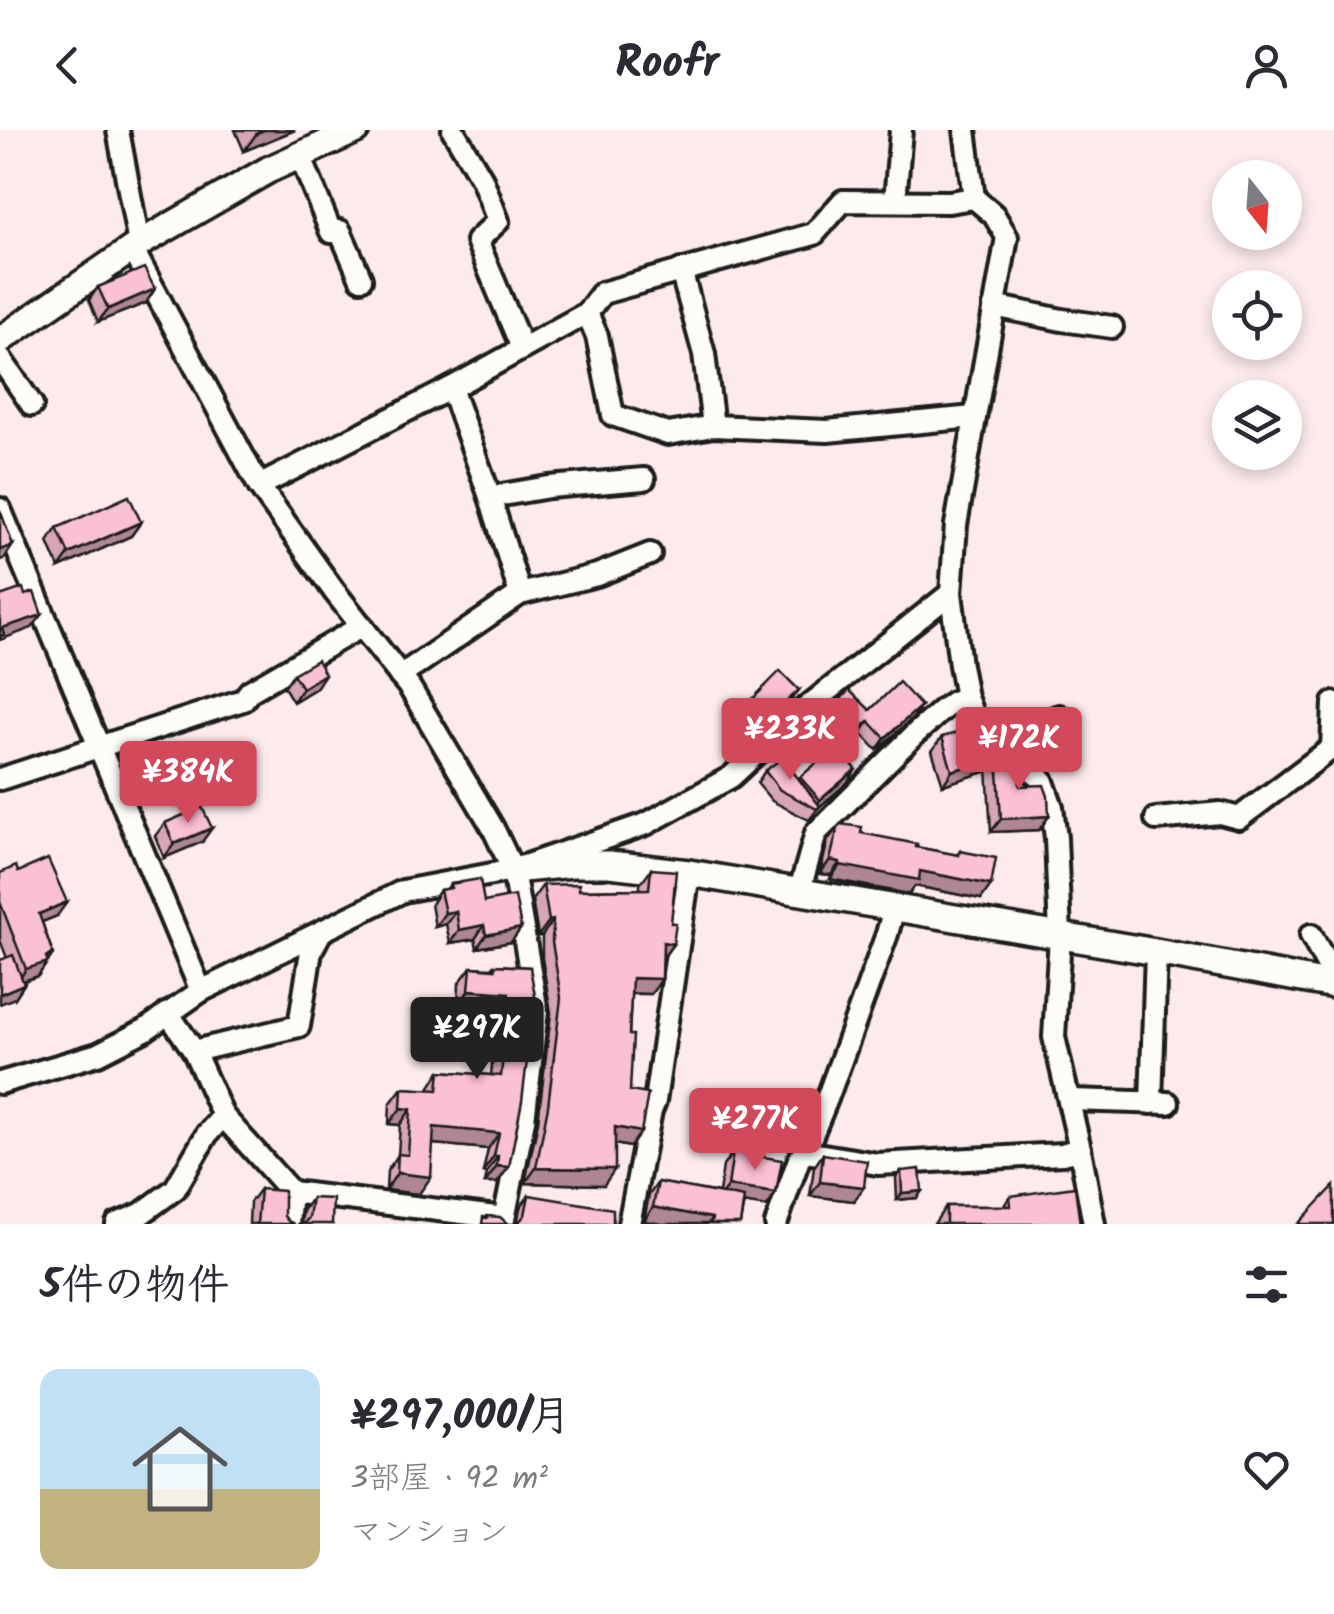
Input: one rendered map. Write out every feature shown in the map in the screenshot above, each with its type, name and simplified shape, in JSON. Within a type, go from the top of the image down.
[{"type":"street","points":[[118,130],[135,246],[259,486],[410,688],[493,828],[512,870],[537,1012],[524,1120],[503,1221],[291,1192],[224,1116],[194,1051],[168,1014]]},
{"type":"street","points":[[0,340],[135,246],[268,170],[356,130]]},
{"type":"street","points":[[453,130],[482,179],[498,221],[478,241],[522,348]]},
{"type":"street","points":[[896,201],[901,130]]},
{"type":"street","points":[[965,130],[974,198],[994,215],[1007,238],[956,525],[951,593],[972,716],[984,734],[1042,779],[1052,807],[1060,936],[1054,1037],[1094,1224]]},
{"type":"street","points":[[300,154],[331,232],[340,230],[361,279]]},
{"type":"street","points":[[259,486],[587,313],[602,293],[814,234],[844,201],[949,202],[974,198]]},
{"type":"street","points":[[681,270],[704,354],[713,426]]},
{"type":"street","points":[[994,306],[1112,327]]},
{"type":"street","points":[[587,313],[598,336],[613,415],[668,434],[713,426],[826,431],[974,417]]},
{"type":"street","points":[[0,358],[32,405]]},
{"type":"street","points":[[451,388],[520,594]]},
{"type":"street","points":[[490,497],[549,487],[644,479]]},
{"type":"street","points":[[0,508],[201,990]]},
{"type":"street","points":[[400,676],[520,594],[597,575],[650,554]]},
{"type":"street","points":[[512,870],[646,824],[732,777],[802,711],[951,593]]},
{"type":"street","points":[[0,779],[243,700],[250,691],[362,626]]},
{"type":"street","points":[[799,893],[816,833],[928,722],[952,702],[966,697]]},
{"type":"street","points":[[1156,819],[1220,813],[1238,818],[1332,748],[1334,703]]},
{"type":"street","points":[[993,740],[1059,716]]},
{"type":"street","points":[[0,1083],[98,1054],[145,1030],[201,990],[402,891],[512,870],[573,864],[689,873],[1334,982]]},
{"type":"street","points":[[629,1224],[654,1101],[689,873]]},
{"type":"street","points":[[776,1224],[826,1099],[894,908]]},
{"type":"street","points":[[194,1051],[299,1026],[311,951],[320,932]]},
{"type":"street","points":[[1311,935],[1334,982]]},
{"type":"street","points":[[1070,1100],[1160,1103],[1156,952]]},
{"type":"street","points":[[118,1224],[141,1219],[175,1189],[207,1134],[224,1116]]},
{"type":"street","points":[[805,1152],[878,1164],[1062,1154],[1080,1149]]},
{"type":"street","points":[[288,1224],[291,1192]]},
{"type":"building","points":[[144,268],[155,289],[108,309],[98,287]]},
{"type":"building","points":[[129,496],[141,522],[69,554],[57,528]]},
{"type":"building","points":[[0,510],[13,545],[0,550]]},
{"type":"building","points":[[23,588],[25,595],[34,592],[42,615],[2,628],[4,635],[0,636],[0,596]]},
{"type":"building","points":[[317,660],[325,674],[302,688],[293,674]]},
{"type":"building","points":[[780,671],[799,690],[755,731],[738,714]]},
{"type":"building","points":[[899,682],[921,706],[885,738],[869,721],[840,750],[808,720],[826,704],[832,709],[849,690],[870,710]]},
{"type":"building","points":[[967,730],[968,735],[985,730],[994,758],[952,771],[942,737]]},
{"type":"building","points":[[837,746],[856,769],[820,800],[800,777]]},
{"type":"building","points":[[1013,753],[1018,757],[1020,786],[1044,785],[1049,816],[1001,819],[997,754]]},
{"type":"building","points":[[782,758],[820,806],[817,809],[780,790],[765,771]]},
{"type":"building","points":[[202,807],[212,828],[174,844],[165,823]]},
{"type":"building","points":[[840,824],[862,827],[861,833],[917,844],[916,847],[996,858],[991,885],[920,871],[919,880],[840,865],[830,860]]},
{"type":"building","points":[[48,859],[67,902],[39,914],[53,954],[46,957],[48,962],[26,969],[0,902],[0,873],[16,866],[18,872]]},
{"type":"building","points":[[651,869],[676,871],[671,923],[676,923],[673,944],[663,942],[662,979],[632,978],[630,1091],[648,1094],[641,1132],[615,1127],[615,1169],[536,1168],[561,998],[552,942],[553,920],[549,921],[543,885],[579,884],[579,890],[649,889]]},
{"type":"building","points":[[480,879],[484,902],[515,896],[521,928],[486,935],[484,925],[459,930],[456,911],[445,913],[440,890],[451,888],[450,884]]},
{"type":"building","points":[[13,955],[24,984],[0,994],[0,960]]},
{"type":"building","points":[[494,965],[530,967],[535,996],[509,1167],[497,1166],[498,1156],[494,1156],[499,1133],[434,1127],[431,1177],[397,1173],[398,1154],[408,1155],[411,1109],[401,1108],[402,1088],[438,1090],[440,1071],[501,1076],[509,993],[469,990],[471,967],[495,969]]},
{"type":"building","points":[[733,1152],[782,1160],[776,1193],[728,1186]]},
{"type":"building","points":[[823,1154],[867,1161],[864,1187],[820,1182]]},
{"type":"building","points":[[920,1169],[922,1191],[902,1193],[901,1171]]},
{"type":"building","points":[[658,1182],[744,1198],[740,1224],[711,1224],[712,1218],[653,1207]]},
{"type":"building","points":[[1334,1186],[1334,1224],[1298,1224]]},
{"type":"building","points":[[1075,1187],[1080,1224],[946,1224],[946,1206],[1011,1206],[1010,1196]]},
{"type":"building","points":[[260,1189],[284,1191],[284,1216],[294,1224],[257,1224]]},
{"type":"building","points":[[529,1195],[613,1209],[613,1224],[517,1224],[525,1215]]},
{"type":"building","points":[[312,1198],[333,1199],[332,1224],[297,1224],[309,1218]]},
{"type":"building","points":[[487,1216],[500,1217],[508,1224],[482,1224]]}]
